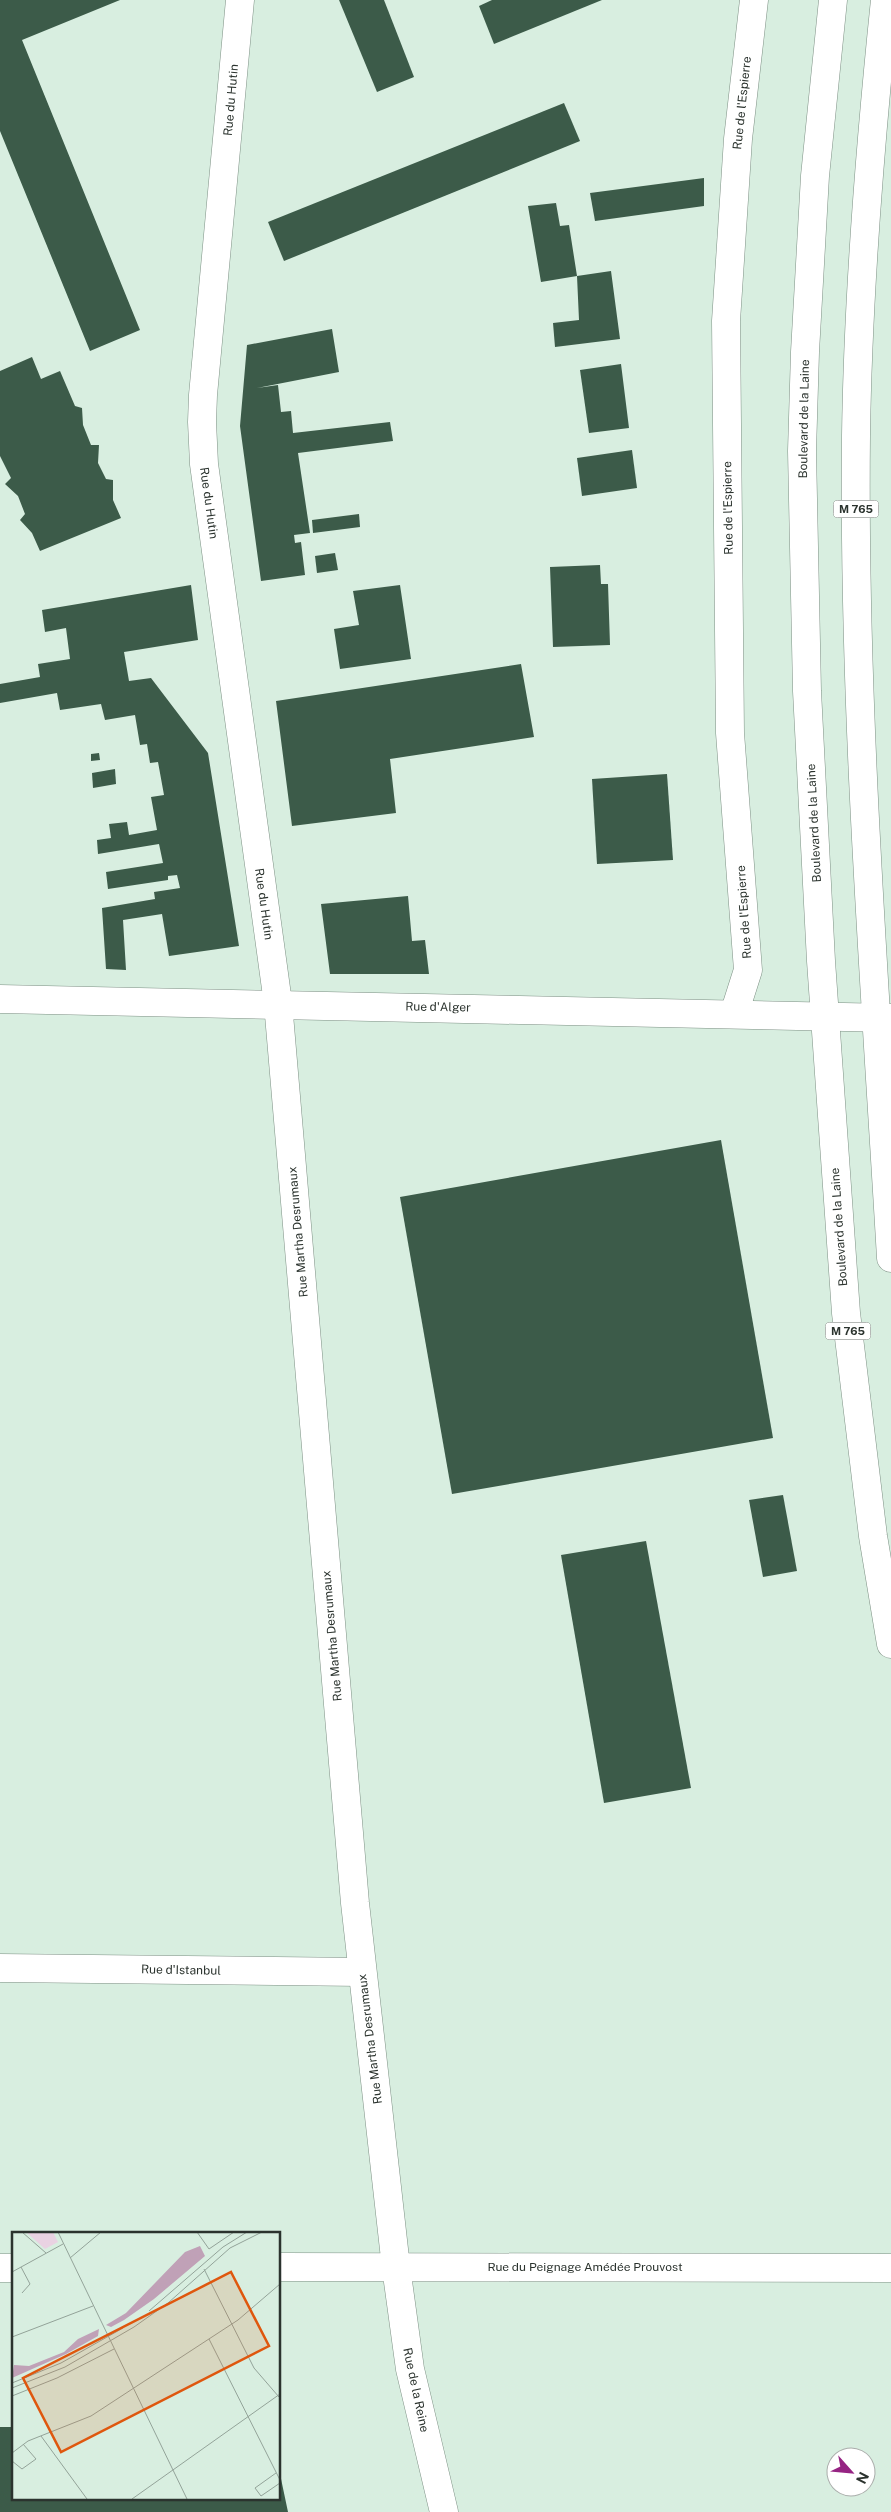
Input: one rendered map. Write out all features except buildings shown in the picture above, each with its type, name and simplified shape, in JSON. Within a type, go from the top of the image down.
[{"type":"street","name":"Rue du Hutin","points":[[240,0],[203,395],[202,443],[278,1003]]},
{"type":"street","name":"Rue de l'Espierre","points":[[734,1014],[748,970],[730,734],[726,321],[738,140],[754,0]]},
{"type":"street","name":"Boulevard de la Laine","points":[[833,0],[815,176],[802,451],[807,691],[825,1017],[846,1313],[870,1517],[891,1644]]},
{"type":"street","name":"M 765","points":[[885,0],[869,174],[859,342],[856,436],[860,705],[884,1018],[891,1258]]},
{"type":"street","name":"Rue d'Alger","points":[[0,998],[884,1018]]},
{"type":"street","name":"Rue Martha Desrumaux","points":[[278,1003],[362,1972],[396,2267]]},
{"type":"street","name":"Rue d'Istanbul","points":[[0,1968],[362,1972]]},
{"type":"street","name":"Rue du Peignage Amédée Prouvost","points":[[280,2267],[891,2268]]},
{"type":"street","name":"Rue de la Reine","points":[[396,2267],[410,2369],[444,2512]]}]
